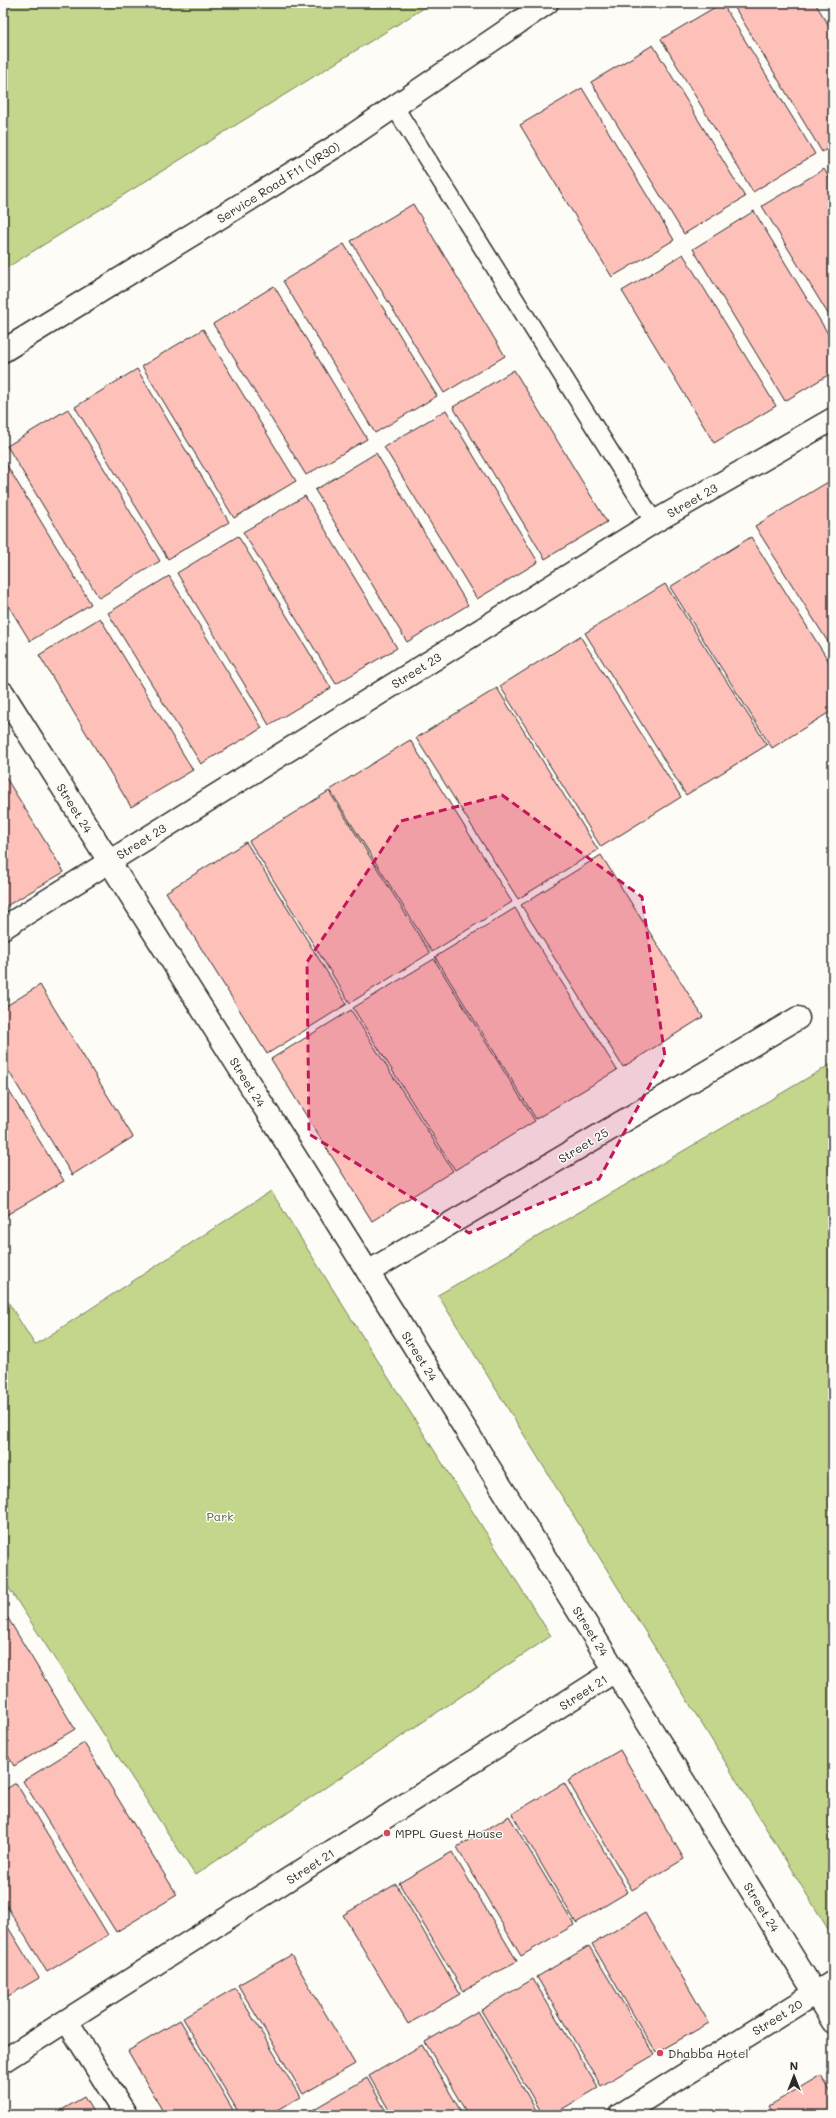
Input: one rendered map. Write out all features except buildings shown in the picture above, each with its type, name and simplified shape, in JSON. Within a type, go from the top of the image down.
[{"type":"street","name":"Service Road F11 (VR30)","points":[[3,351],[335,147],[547,3]]},
{"type":"street","name":"Street 23","points":[[3,928],[108,861],[654,522],[833,419]]},
{"type":"street","name":"Street 24","points":[[3,693],[368,1272],[615,1671],[824,1988],[833,2022]]},
{"type":"street","name":"Street 25","points":[[368,1272],[798,1018]]},
{"type":"street","name":"Street 21","points":[[3,2060],[67,2022],[615,1671]]},
{"type":"street","name":"Street 20","points":[[620,2115],[824,1988]]},
{"type":"street","points":[[67,2022],[126,2115]]},
{"type":"lane","points":[[394,106],[654,522]]},
{"type":"highlighted area","points":[[502,795],[642,897],[665,1057],[599,1179],[469,1233],[309,1134],[307,962],[401,821]]},
{"type":"green space","points":[[3,3],[432,3],[3,270]]},
{"type":"green space","points":[[833,1063],[833,1926],[828,1929],[438,1295]]},
{"type":"green space","name":"Park","points":[[271,1191],[551,1636],[195,1875],[3,1579],[3,1294],[35,1345]]},
{"type":"place","name":"MPPL Guest House","points":[[387,1833]]},
{"type":"place","name":"Dhabba Hotel","points":[[660,2053]]}]
